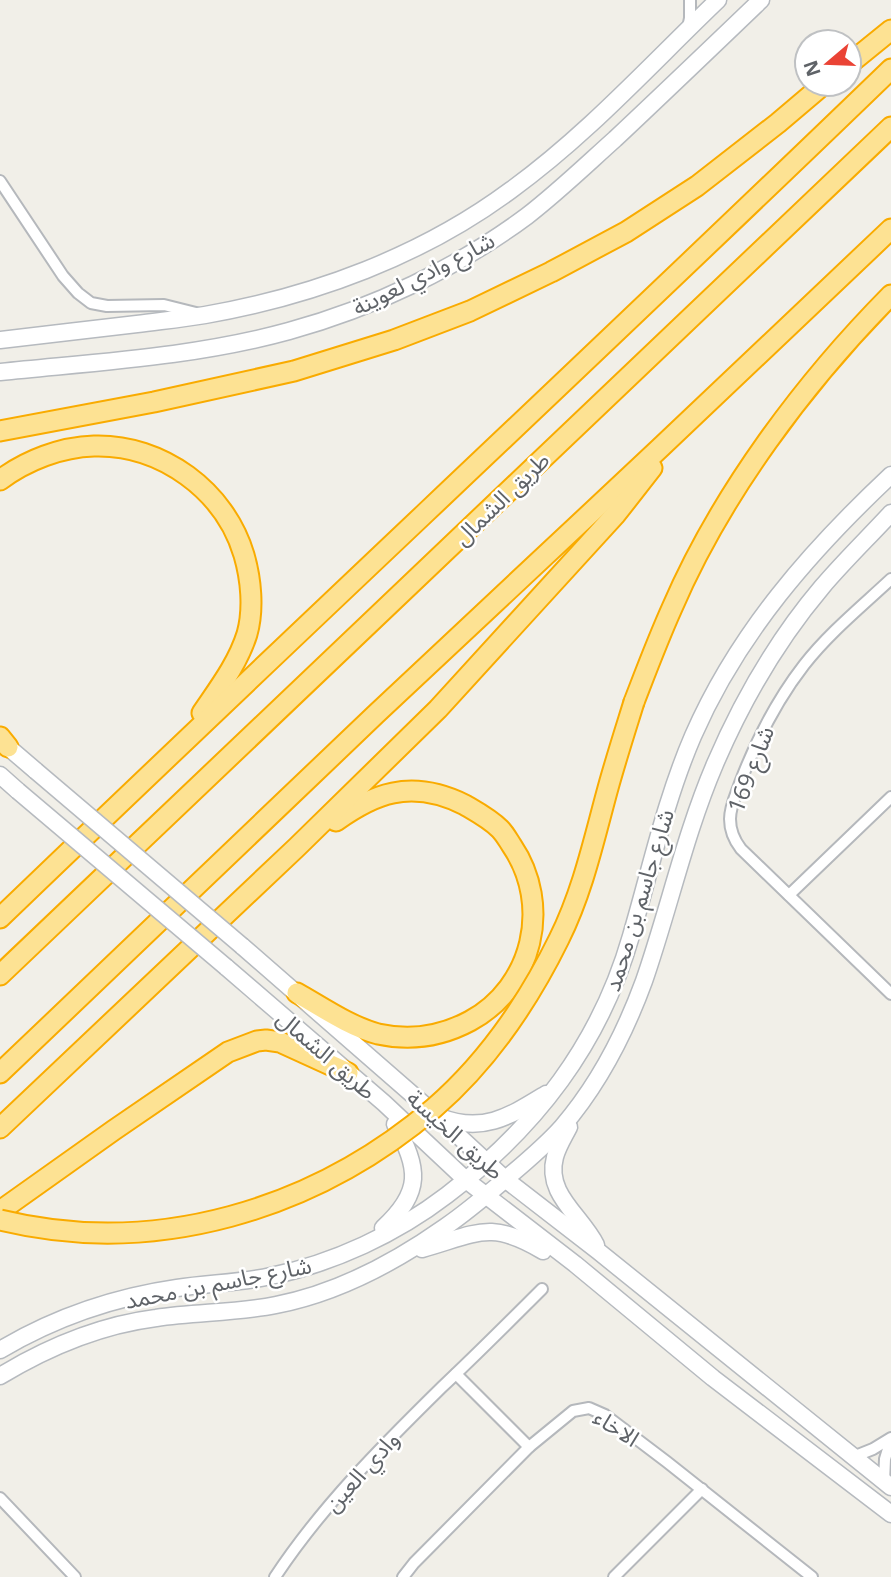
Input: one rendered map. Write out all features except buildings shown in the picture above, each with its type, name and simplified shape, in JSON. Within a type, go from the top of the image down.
[{"type":"highway","points":[[863,53],[891,30]]},
{"type":"highway","points":[[0,918],[891,69]]},
{"type":"highway","points":[[0,431],[154,402],[294,371],[394,340],[470,311],[626,232],[696,186],[807,98]]},
{"type":"highway","name":"طريق الشمال","points":[[0,975],[891,127]]},
{"type":"highway","points":[[0,1073],[891,229]]},
{"type":"highway","points":[[0,1220],[53,1230],[100,1233],[175,1228],[261,1207],[299,1193],[352,1167],[398,1137],[436,1107],[467,1075],[504,1032],[534,986],[561,936],[582,883],[634,702],[672,607],[703,545],[732,496],[795,404],[825,366],[891,295]]},
{"type":"highway","points":[[0,480],[11,471],[45,456],[80,447],[111,447],[144,454],[176,468],[218,503],[236,534],[246,563],[250,615],[247,634],[234,664],[180,745]]},
{"type":"highway","points":[[0,1128],[297,848],[438,709],[595,537],[646,477],[660,448]]},
{"type":"highway","points":[[297,848],[349,812],[375,798],[418,790],[450,798],[481,813],[501,830],[520,857],[532,889],[534,925],[525,960],[511,985],[479,1016],[457,1028],[432,1035],[405,1038],[376,1033],[345,1020],[297,993]]},
{"type":"highway","points":[[0,1211],[228,1052],[249,1043],[266,1040],[280,1042],[348,1073]]},
{"type":"main road","name":"شارع وادي لعوينة","points":[[0,340],[203,316],[322,286],[417,248],[511,191],[568,145],[718,0]]},
{"type":"main road","name":"شارع وادي لعوينة","points":[[0,372],[163,354],[250,341],[342,314],[408,286],[486,244],[562,188],[761,0]]},
{"type":"main road","name":"شارع جاسم بن محمد","points":[[0,1350],[65,1318],[119,1300],[173,1288],[270,1276],[320,1262],[368,1242],[419,1214],[466,1180],[509,1142],[556,1088],[592,1031],[620,969],[631,937],[672,789],[694,734],[720,681],[751,630],[787,583],[836,528],[891,475]]},
{"type":"main road","name":"شارع جاسم بن محمد","points":[[0,1376],[45,1352],[104,1328],[157,1317],[255,1309],[300,1300],[363,1276],[446,1227],[548,1143],[575,1111],[605,1065],[630,1015],[702,794],[745,701],[800,615],[891,513]]},
{"type":"main road","name":"طريق الخيسة","points":[[3,741],[297,993],[505,1179],[888,1485]]},
{"type":"main road","name":"طريق الشمال","points":[[0,775],[384,1103],[486,1196]]},
{"type":"main road","points":[[437,1116],[457,1122],[484,1124],[515,1113],[556,1088]]},
{"type":"main road","points":[[368,1242],[401,1210],[413,1181],[409,1153],[384,1103]]},
{"type":"main road","points":[[575,1111],[557,1150],[553,1175],[560,1196],[586,1228],[598,1251]]},
{"type":"main road","name":"طريق الخيسة","points":[[486,1196],[575,1264],[704,1371],[891,1514]]},
{"type":"main road","points":[[403,1254],[470,1234],[498,1233],[525,1240],[547,1253],[575,1264]]},
{"type":"street","points":[[688,29],[690,0]]},
{"type":"street","points":[[0,181],[63,276],[91,303],[107,306],[164,305],[203,316]]},
{"type":"street","name":"شارع 169","points":[[889,988],[741,849],[730,827],[730,811],[753,750],[776,706],[804,665],[891,579]]},
{"type":"street","points":[[789,895],[891,797]]},
{"type":"street","name":"وادي العين","points":[[275,1577],[341,1491],[388,1440],[542,1289]]},
{"type":"street","points":[[456,1374],[529,1447]]},
{"type":"street","name":"الاخاء","points":[[403,1577],[529,1447],[573,1410],[589,1408],[605,1415],[812,1577]]},
{"type":"street","points":[[853,1457],[891,1438]]},
{"type":"street","points":[[888,1485],[885,1460],[891,1438]]},
{"type":"street","points":[[620,1575],[702,1489]]},
{"type":"street","points":[[0,1498],[75,1577]]}]
